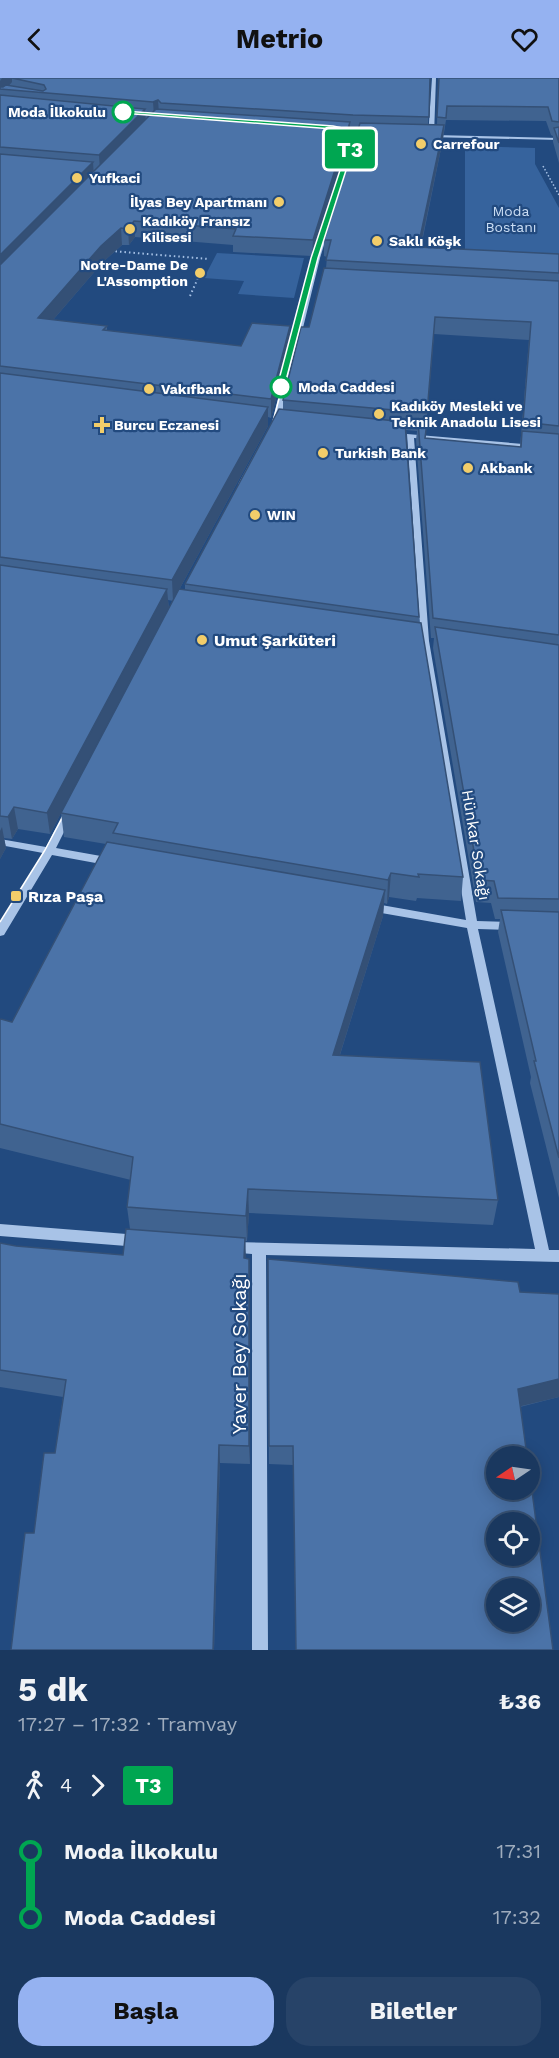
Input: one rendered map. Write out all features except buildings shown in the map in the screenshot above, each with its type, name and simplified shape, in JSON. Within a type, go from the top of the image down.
[{"type":"street","points":[[432,136],[434,78]]},
{"type":"street","points":[[270,434],[352,132],[367,134]]},
{"type":"street","points":[[421,135],[559,139]]},
{"type":"street","points":[[312,280],[323,281]]},
{"type":"street","points":[[274,422],[287,423]]},
{"type":"street","points":[[399,435],[559,449]]},
{"type":"street","name":"Hünkar Sokağı","points":[[410,436],[425,640],[472,925],[543,1254]]},
{"type":"street","points":[[413,639],[436,642]]},
{"type":"street","points":[[0,932],[49,851],[71,808]]},
{"type":"street","points":[[0,842],[120,863]]},
{"type":"street","points":[[355,904],[472,925],[526,926]]},
{"type":"street","points":[[0,1230],[153,1242]]},
{"type":"street","points":[[224,1247],[260,1250]]},
{"type":"street","name":"Yaver Bey Sokağı","points":[[260,1650],[260,1250],[559,1256]]},
{"type":"path","points":[[106,251],[209,259]]},
{"type":"path","points":[[190,296],[198,278]]},
{"type":"green space","name":"Moda Bostanı","points":[[465,146],[535,148],[535,164],[559,208],[559,269],[465,264]]},
{"type":"green space","points":[[217,253],[304,258],[294,298],[238,294],[244,281],[204,278]]},
{"type":"tram line","name":"T3","points":[[123,112],[333,128],[351,132],[354,136],[315,258],[281,387]]},
{"type":"tram line","points":[[239,484],[273,422],[315,258],[354,137],[349,132],[335,128]]},
{"type":"tram line","points":[[0,922],[45,850],[69,805]]},
{"type":"place","name":"Moda İlkokulu","points":[[123,112]]},
{"type":"place","name":"Carrefour","points":[[421,144]]},
{"type":"place","name":"Yufkaci","points":[[77,178]]},
{"type":"place","name":"İlyas Bey Apartmanı","points":[[279,202]]},
{"type":"place","name":"Kadıköy Fransız Kilisesi","points":[[130,229]]},
{"type":"place","name":"Saklı Köşk","points":[[377,241]]},
{"type":"place","name":"Notre-Dame De L'Assomption","points":[[200,273]]},
{"type":"place","name":"Moda Caddesi","points":[[281,387]]},
{"type":"place","name":"Vakıfbank","points":[[149,389]]},
{"type":"place","name":"Kadıköy Mesleki ve Teknik Anadolu Lisesi","points":[[379,414]]},
{"type":"place","name":"Burcu Eczanesi","points":[[102,425]]},
{"type":"place","name":"Turkish Bank","points":[[323,453]]},
{"type":"place","name":"Akbank","points":[[468,468]]},
{"type":"place","name":"WIN","points":[[255,515]]},
{"type":"place","name":"Umut Şarküteri","points":[[202,640]]},
{"type":"place","name":"Rıza Paşa","points":[[16,896]]}]
